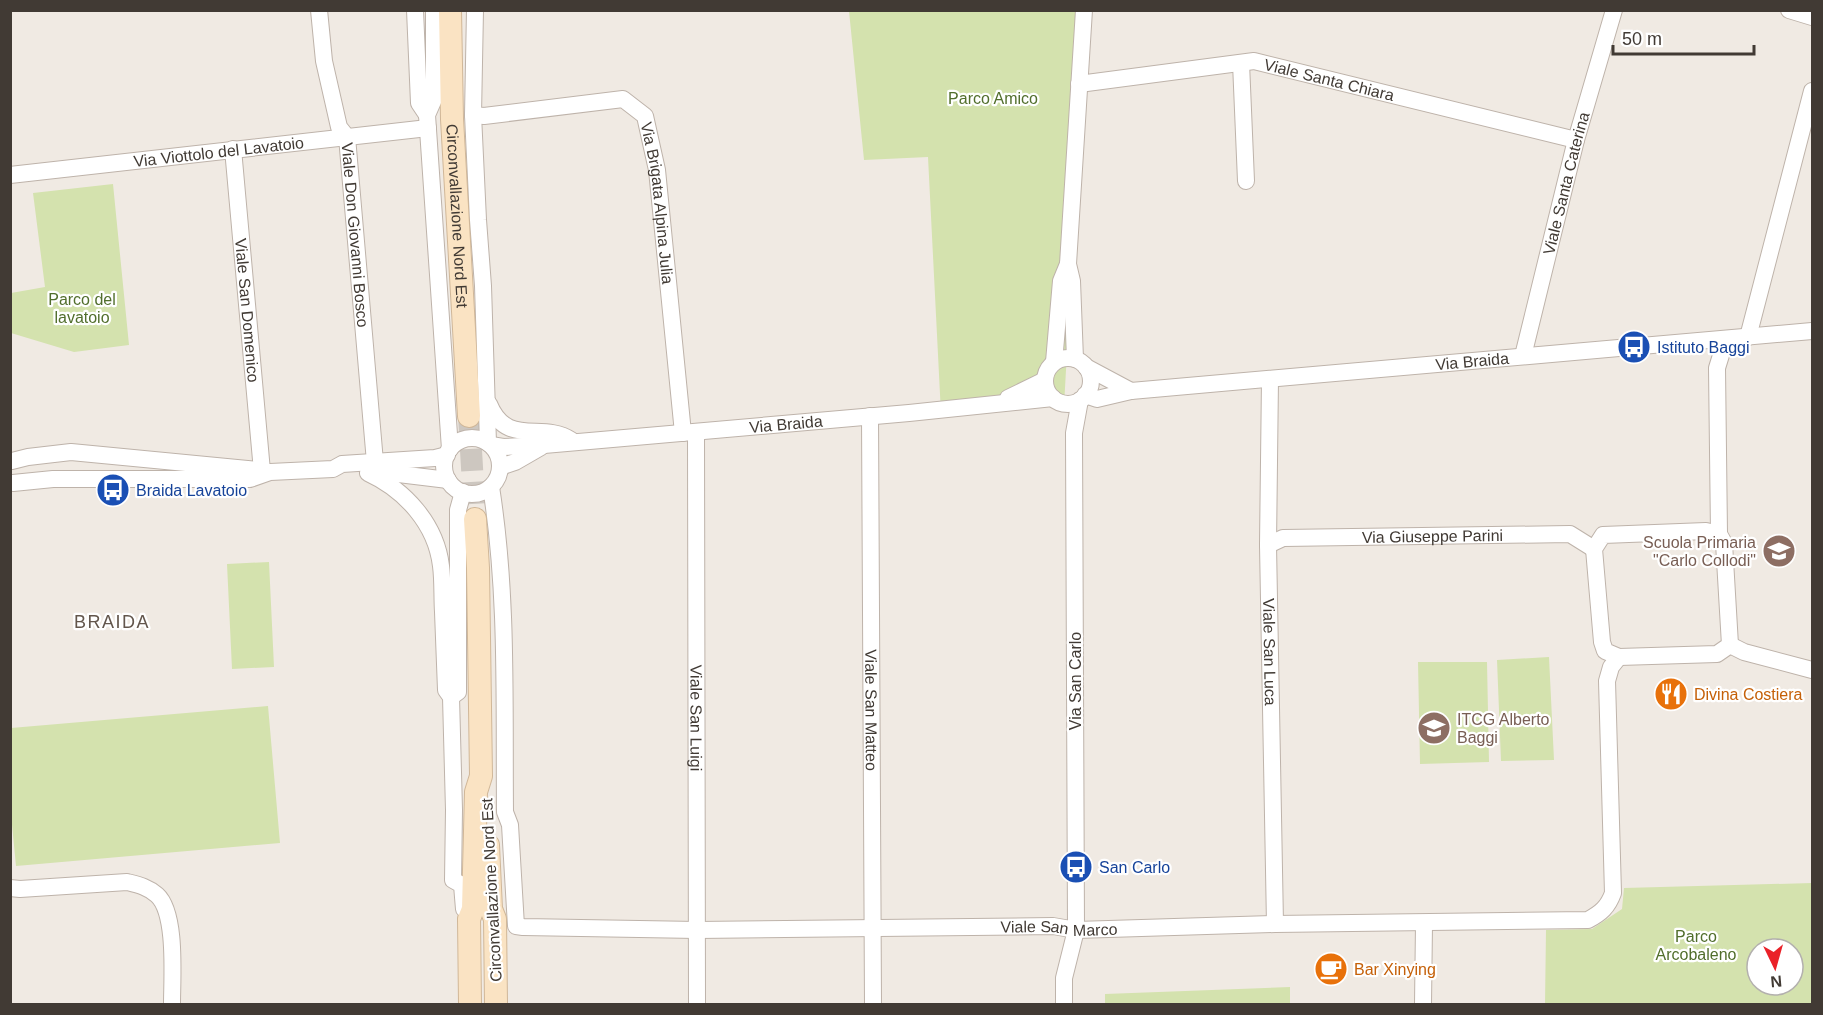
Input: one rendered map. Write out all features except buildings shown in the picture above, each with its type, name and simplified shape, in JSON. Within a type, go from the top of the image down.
[{"type":"main road","name":"Circonvallazione Nord Est","points":[[447,11],[469,416]]},
{"type":"main road","name":"Circonvallazione Nord Est","points":[[475,519],[478,568],[481,776],[486,792],[491,909],[506,922],[496,1005]]},
{"type":"main road","name":"Circonvallazione Nord Est","points":[[470,1005],[469,919],[473,909],[476,792],[481,776]]},
{"type":"street","name":"Viale Don Giovanni Bosco","points":[[319,10],[324,62],[339,127],[347,137],[372,467]]},
{"type":"street","name":"Circonvallazione Nord Est","points":[[415,10],[419,103],[427,121],[448,452]]},
{"type":"street","points":[[1084,10],[1068,264],[1081,363],[1090,374],[1090,386],[1082,398],[1067,403],[1056,400],[1047,390],[1045,380],[1046,372],[1054,362],[1063,358],[1081,363],[1131,391]]},
{"type":"street","name":"Viale Santa Caterina","points":[[1523,356],[1576,140],[1614,10]]},
{"type":"street","points":[[1789,10],[1812,17]]},
{"type":"street","name":"Circonvallazione Nord Est","points":[[427,121],[434,99],[447,11]]},
{"type":"street","points":[[448,452],[445,469],[448,480],[456,489],[475,494],[491,486],[498,476],[500,467],[498,455],[489,444],[473,115],[474,13]]},
{"type":"street","name":"Viale Santa Chiara","points":[[1079,84],[1254,61],[1576,140]]},
{"type":"street","points":[[1241,63],[1246,181]]},
{"type":"street","points":[[1748,337],[1812,91]]},
{"type":"street","name":"Via Brigata Alpina Julia","points":[[473,115],[484,116],[623,99],[645,116],[657,170],[689,433]]},
{"type":"street","name":"Via Viottolo del Lavatoio","points":[[10,175],[347,137],[427,121]]},
{"type":"street","name":"Viale San Domenico","points":[[233,150],[266,472]]},
{"type":"street","points":[[1054,362],[1060,281],[1068,264]]},
{"type":"street","name":"Via Braida","points":[[1082,398],[1097,399],[1131,391],[1812,331]]},
{"type":"street","points":[[1726,339],[1717,368],[1719,534],[1724,543],[1730,645]]},
{"type":"street","name":"Viale San Luca","points":[[1270,379],[1268,545],[1275,924]]},
{"type":"street","name":"Via Braida","points":[[996,404],[1045,380]]},
{"type":"street","name":"Via San Carlo","points":[[1064,1005],[1064,978],[1076,930],[1074,433],[1082,398]]},
{"type":"street","name":"Via Braida","points":[[488,399],[493,414],[515,431],[560,433],[574,442]]},
{"type":"street","name":"Via Braida","points":[[266,472],[250,479],[53,479],[12,484],[15,472],[11,461],[71,452],[266,472],[333,469],[342,472],[435,458],[468,438],[503,447],[544,445],[1056,400]]},
{"type":"street","name":"Via San Carlo","points":[[1056,400],[1074,433]]},
{"type":"street","name":"Viale San Matteo","points":[[870,416],[873,1005]]},
{"type":"street","name":"Viale San Luigi","points":[[689,433],[697,1005]]},
{"type":"street","name":"Via Braida","points":[[500,467],[515,462],[544,445]]},
{"type":"street","points":[[372,467],[382,480],[410,501],[422,517],[441,565],[446,690],[451,697],[453,880],[462,885],[464,911],[469,919]]},
{"type":"street","name":"Via Braida","points":[[372,467],[382,472],[448,480]]},
{"type":"street","points":[[491,486],[499,535],[504,631],[505,812],[500,824],[500,906],[506,922]]},
{"type":"street","points":[[451,697],[458,692],[458,510],[463,492]]},
{"type":"street","points":[[1719,534],[1706,531],[1603,536],[1594,549],[1602,642],[1605,651],[1619,657],[1717,654],[1730,645]]},
{"type":"street","name":"Via Giuseppe Parini","points":[[1268,545],[1283,538],[1570,534],[1594,549]]},
{"type":"street","points":[[1730,645],[1744,652],[1812,670]]},
{"type":"street","name":"Viale San Marco","points":[[506,922],[697,930],[1053,926],[1076,930],[1275,924],[1424,924],[1588,920],[1600,914],[1609,904],[1613,893],[1607,681],[1611,667],[1619,657]]},
{"type":"street","points":[[10,888],[127,882],[144,886],[159,897],[166,912],[172,938],[172,1005]]},
{"type":"street","points":[[1424,924],[1424,1005]]},
{"type":"green space","name":"Parco Amico","points":[[849,11],[1086,11],[1064,406],[941,414],[928,157],[864,160]]},
{"type":"green space","name":"Parco del lavatoio","points":[[113,184],[129,345],[74,352],[11,333],[11,293],[45,287],[33,193]]},
{"type":"green space","points":[[269,562],[274,667],[232,669],[227,564]]},
{"type":"green space","points":[[1549,657],[1554,760],[1501,761],[1497,660]]},
{"type":"green space","points":[[1418,662],[1487,662],[1489,762],[1420,764]]},
{"type":"green space","points":[[268,706],[280,843],[16,866],[10,804],[11,728]]},
{"type":"green space","name":"Parco Arcobaleno","points":[[1812,883],[1812,1004],[1545,1004],[1546,930],[1592,929],[1622,909],[1624,888]]},
{"type":"green space","points":[[1290,987],[1290,1004],[1105,1004],[1105,994]]},
{"type":"tunnel","points":[[469,416],[475,519]]},
{"type":"place","name":"Istituto Baggi","points":[[1634,347]]},
{"type":"place","name":"Braida Lavatoio","points":[[113,490]]},
{"type":"place","name":"Scuola Primaria \"Carlo Collodi\"","points":[[1779,551]]},
{"type":"place","name":"Divina Costiera","points":[[1671,694]]},
{"type":"place","name":"ITCG Alberto Baggi","points":[[1434,728]]},
{"type":"place","name":"San Carlo","points":[[1076,867]]},
{"type":"place","name":"Bar Xinying","points":[[1331,969]]},
{"type":"district","name":"BRAIDA","points":[[112,622]]}]
